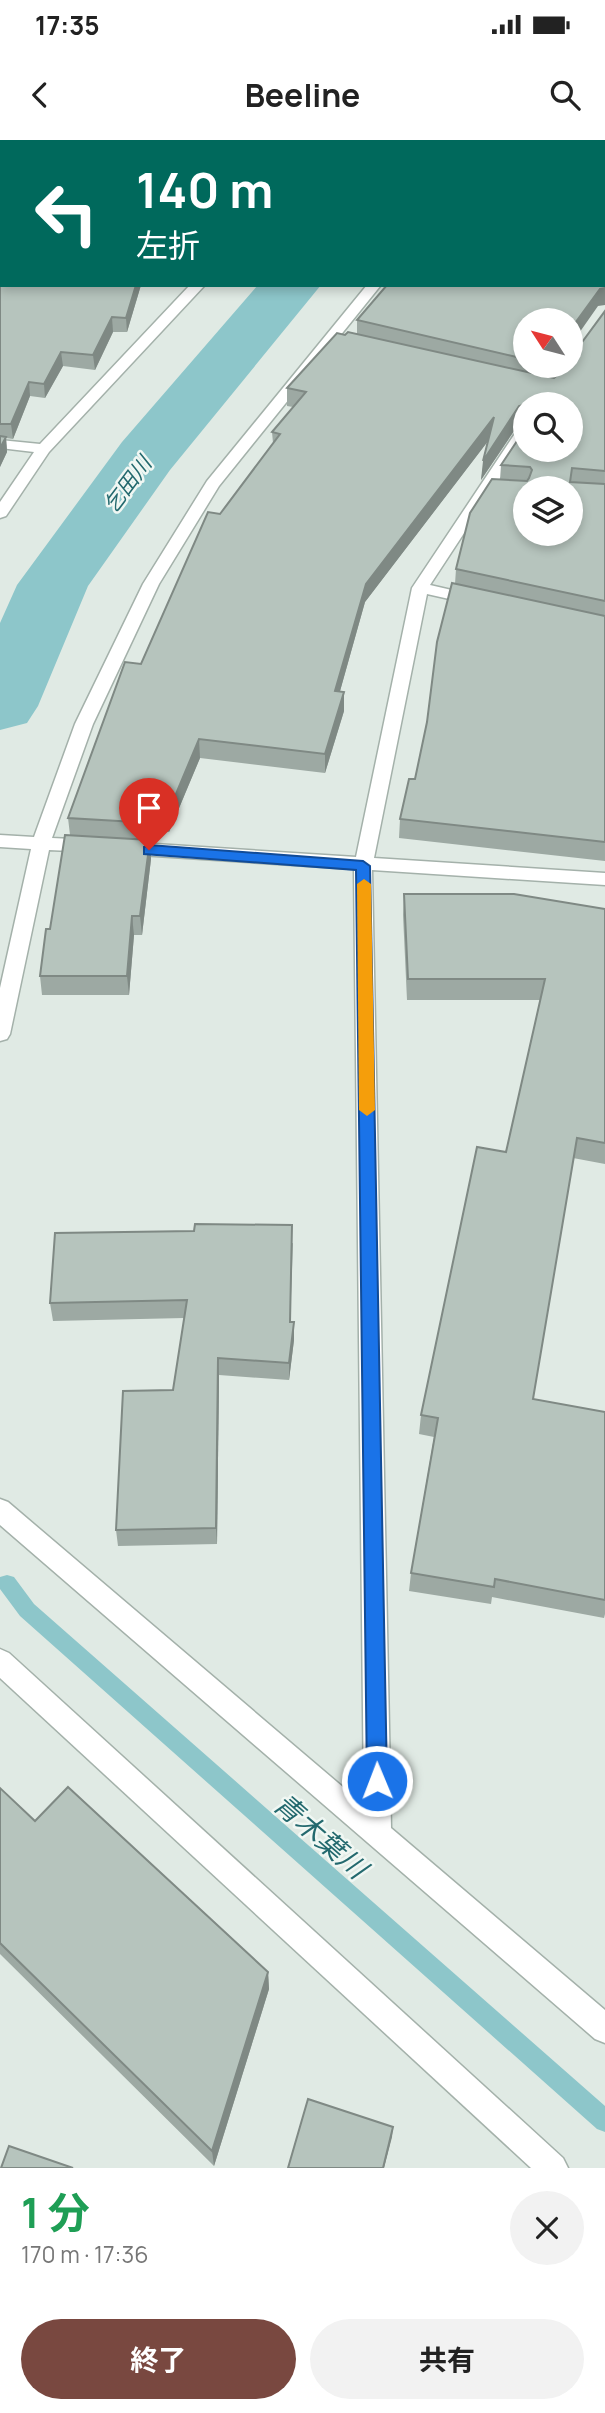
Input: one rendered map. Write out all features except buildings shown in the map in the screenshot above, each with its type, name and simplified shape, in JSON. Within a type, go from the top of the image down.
[{"type":"street","points":[[0,513],[44,449],[196,287]]},
{"type":"street","points":[[0,1034],[41,842],[84,724],[151,584],[212,484],[335,341],[373,287]]},
{"type":"street","points":[[0,444],[44,449]]},
{"type":"street","points":[[378,1837],[363,866],[420,587],[490,490],[513,450]]},
{"type":"street","points":[[420,587],[499,605]]},
{"type":"street","points":[[0,841],[363,866],[605,879]]},
{"type":"street","points":[[0,1510],[605,2029]]},
{"type":"street","points":[[0,1661],[546,2165]]},
{"type":"waterway","name":"乞田川","points":[[0,706],[53,585],[146,456],[289,287]]},
{"type":"waterway","name":"青木葉川","points":[[7,1583],[27,1610],[605,2121]]},
{"type":"slow traffic","points":[[364,884],[367,1110]]},
{"type":"route","points":[[149,850],[363,866],[377,1781]]}]
